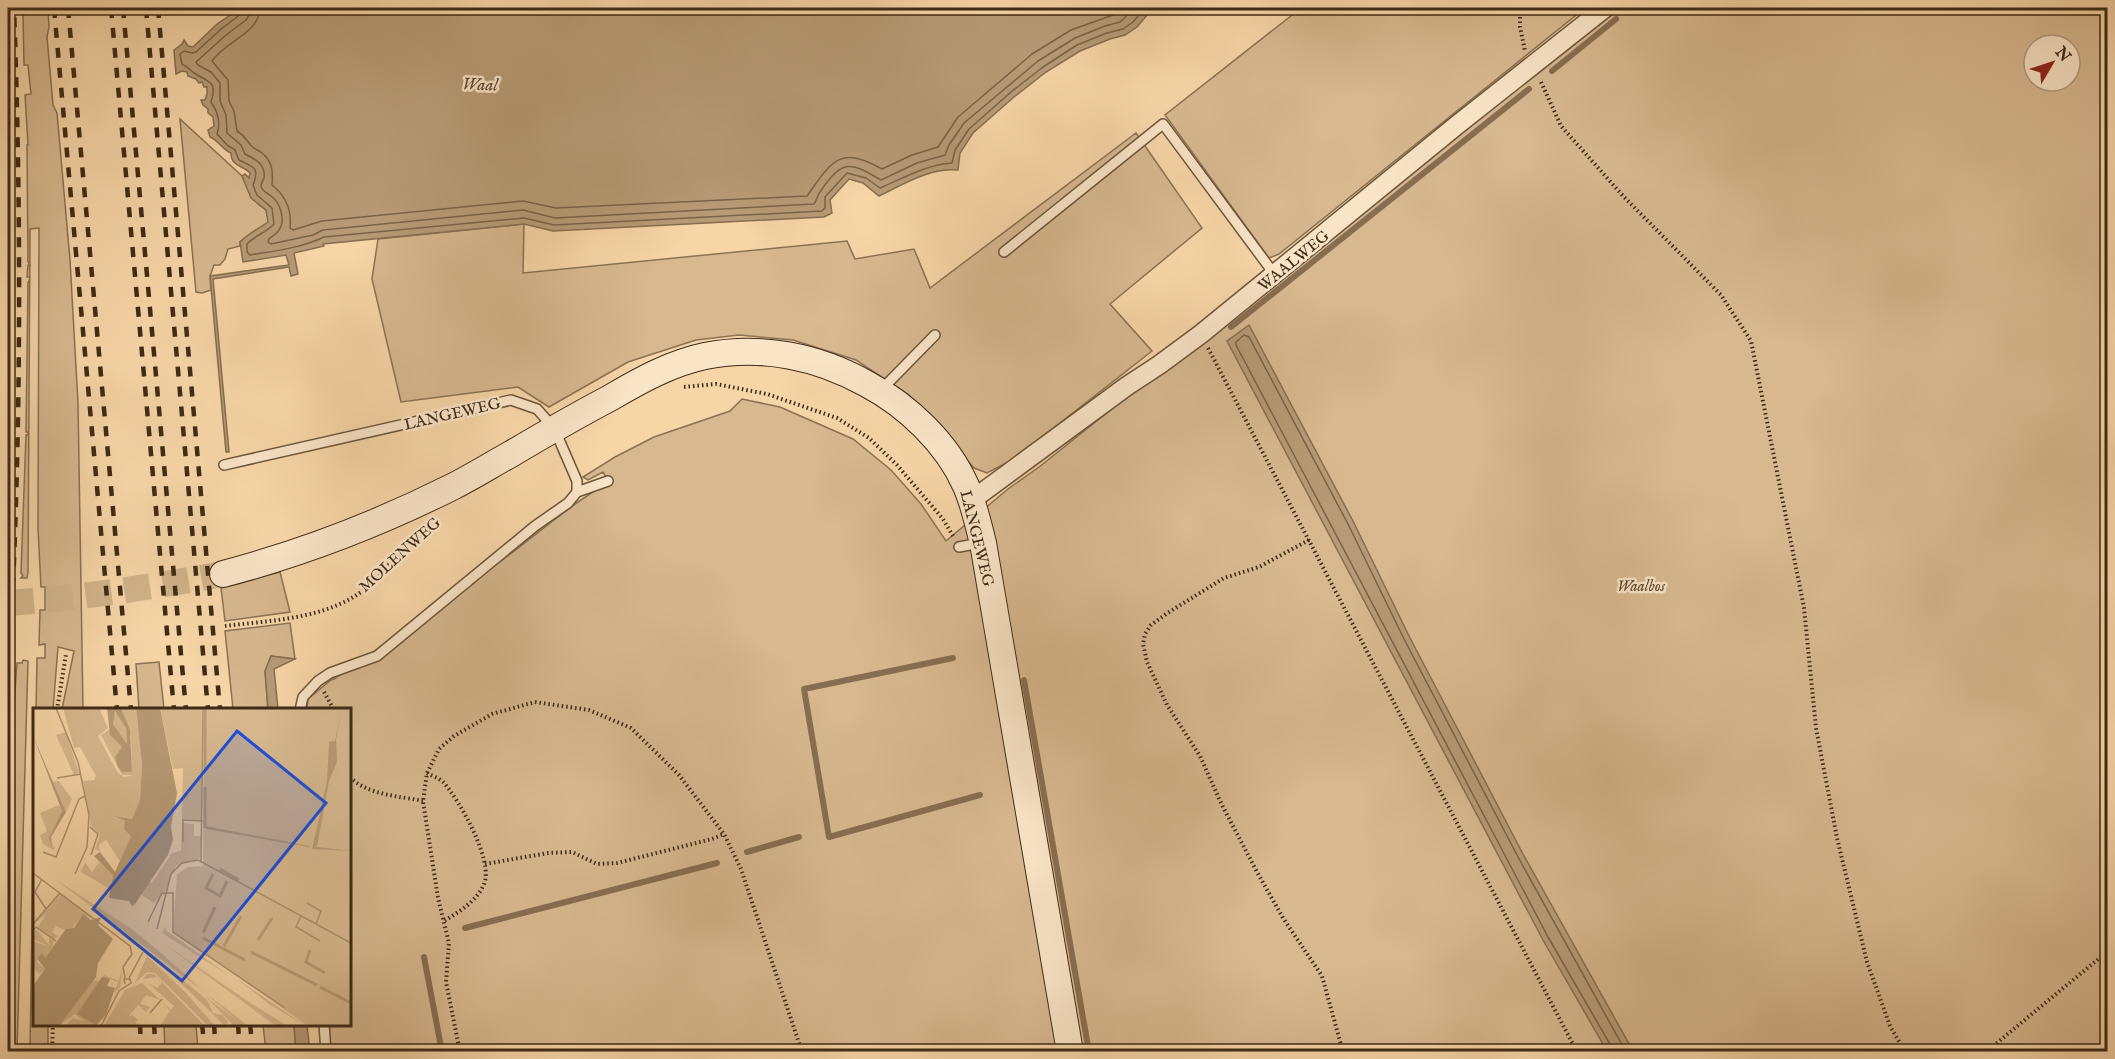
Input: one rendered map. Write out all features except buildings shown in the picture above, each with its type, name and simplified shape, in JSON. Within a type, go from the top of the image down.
[{"type":"main road","name":"LANGEWEG","points":[[554,429],[634,384],[672,366],[705,356],[746,351],[780,352],[814,361],[848,374],[880,391],[911,415],[937,441],[956,468],[972,500],[971,545],[1071,1052]]},
{"type":"main road","name":"MOLENWEG","points":[[223,574],[276,560],[380,522],[455,486],[554,429]]},
{"type":"street","name":"WAALWEG","points":[[972,500],[1201,334],[1448,132],[1605,8]]},
{"type":"lane","points":[[1004,252],[1163,124],[1275,274]]},
{"type":"lane","points":[[880,391],[935,335]]},
{"type":"lane","name":"LANGEWEG","points":[[224,465],[512,400],[537,409],[554,429]]},
{"type":"lane","points":[[554,429],[577,481],[577,492]]},
{"type":"lane","points":[[300,708],[303,698],[318,681],[330,673],[377,656],[535,526],[568,503],[577,492],[608,481]]},
{"type":"lane","points":[[324,1026],[326,1052]]},
{"type":"path","points":[[1520,8],[1523,48],[1561,126],[1624,197],[1721,295],[1751,341],[1804,608],[1816,728],[1838,837],[1867,962],[1890,1026],[1905,1052]]},
{"type":"path","points":[[1201,334],[1577,1052]]},
{"type":"path","name":"LANGEWEG","points":[[681,388],[716,384],[767,394],[837,418],[869,438],[897,465],[943,519],[971,545]]},
{"type":"path","name":"MOLENWEG","points":[[225,626],[290,618],[332,608],[368,587],[387,568],[402,547],[429,524]]},
{"type":"path","points":[[1309,540],[1259,567],[1224,578],[1166,614],[1151,624],[1145,634],[1143,644],[1147,662],[1167,705],[1200,756],[1221,803],[1283,918],[1322,976],[1343,1052]]},
{"type":"path","points":[[57,708],[66,654]]},
{"type":"path","points":[[460,1052],[446,982],[449,943],[438,898],[423,801],[427,773],[439,750],[454,736],[492,714],[535,702],[589,710],[631,728],[679,775],[724,834],[741,869],[802,1052]]},
{"type":"path","points":[[427,773],[442,781],[453,796],[474,831],[485,864],[485,882],[476,897],[444,921]]},
{"type":"path","points":[[351,778],[357,784],[376,792],[423,801]]},
{"type":"path","points":[[485,864],[548,853],[572,852],[597,864],[617,863],[724,834]]},
{"type":"path","points":[[1986,1052],[2108,951]]},
{"type":"path","points":[[52,1052],[53,1026]]},
{"type":"green space","points":[[22,8],[48,8],[47,37],[53,105],[57,113],[70,260],[78,403],[83,708],[62,708],[74,651],[58,647],[53,708],[36,708],[37,658],[45,658],[45,644],[39,645],[40,610],[45,610],[45,587],[41,587],[38,529],[39,228],[30,229],[30,265],[28,262],[28,145],[25,95],[31,94],[28,65],[24,65]]},
{"type":"green space","points":[[1301,8],[1585,8],[1279,254],[1269,258],[1165,115]]},
{"type":"green space","name":"Waalbos","points":[[1615,8],[2107,8],[2107,1051],[330,1051],[328,1026],[351,1026],[351,708],[307,708],[308,699],[331,680],[445,602],[570,508],[609,482],[603,472],[588,480],[583,477],[654,437],[730,411],[742,399],[780,407],[853,439],[891,470],[921,504],[946,541],[1008,489],[1039,467]]},
{"type":"green space","points":[[180,119],[242,176],[258,204],[266,210],[269,222],[243,239],[240,246],[228,249],[220,265],[214,265],[210,276],[211,290],[202,293],[196,292]]},
{"type":"green space","points":[[1136,133],[1202,228],[1110,304],[1152,351],[1014,459],[987,473],[974,468],[909,395],[856,360],[793,340],[739,335],[696,340],[628,362],[549,407],[518,387],[401,402],[372,279],[378,239],[524,224],[523,273],[847,241],[855,259],[914,249],[930,288]]},
{"type":"green space","points":[[28,265],[30,265],[30,277],[27,277]]},
{"type":"green space","points":[[30,278],[28,573],[27,578],[21,578],[23,576],[21,573],[26,435],[28,435],[26,432],[28,282]]},
{"type":"green space","points":[[280,572],[290,612],[225,621],[221,588]]},
{"type":"green space","points":[[290,623],[295,659],[271,656],[265,671],[268,708],[233,708],[225,631]]},
{"type":"green space","points":[[23,660],[28,661],[17,1051],[8,1052],[8,800],[13,724],[15,723],[13,720],[17,663],[22,663]]},
{"type":"green space","points":[[159,662],[164,708],[139,708],[136,664]]},
{"type":"green space","points":[[33,857],[33,1026],[48,1026],[48,1051],[30,1051]]},
{"type":"green space","points":[[164,1026],[196,1026],[198,1051],[165,1051]]},
{"type":"green space","points":[[263,1026],[294,1026],[296,1051],[266,1051]]},
{"type":"water","name":"Waal","points":[[241,8],[1153,8],[1137,27],[1125,35],[1080,51],[1046,72],[1014,97],[973,133],[960,153],[958,170],[927,174],[879,196],[863,183],[849,179],[830,200],[832,213],[824,217],[553,231],[524,224],[323,244],[324,246],[294,253],[298,274],[291,276],[289,267],[213,279],[229,452],[226,452],[210,276],[289,265],[286,255],[243,262],[240,242],[268,222],[266,210],[251,198],[242,176],[245,174],[249,178],[250,173],[235,163],[231,153],[210,137],[208,130],[214,126],[213,117],[201,100],[205,100],[207,87],[204,87],[202,82],[199,83],[188,76],[187,72],[182,71],[176,74],[174,50],[184,40],[188,46],[193,47],[217,24]]},
{"type":"water","points":[[1249,325],[1354,523],[1409,636],[1523,854],[1633,1051],[1607,1051],[1543,940],[1227,341]]},
{"type":"water","points":[[271,656],[295,659],[274,669],[278,708],[268,708],[265,671]]},
{"type":"water","points":[[294,1026],[307,1026],[310,1051],[296,1051]]},
{"type":"waterway","points":[[1552,71],[1616,19]]},
{"type":"waterway","points":[[1231,327],[1529,89]]},
{"type":"waterway","points":[[953,658],[804,689],[829,837],[980,795]]},
{"type":"waterway","points":[[1024,680],[1089,1052]]},
{"type":"waterway","points":[[747,852],[799,837]]},
{"type":"waterway","points":[[465,928],[717,863]]},
{"type":"waterway","points":[[424,957],[442,1052]]},
{"type":"tunnel","points":[[8,603],[116,592],[223,574]]},
{"type":"railway","points":[[8,687],[16,517],[19,348],[14,8]]},
{"type":"railway","points":[[54,8],[117,708]]},
{"type":"railway","points":[[68,8],[131,708]]},
{"type":"railway","points":[[111,8],[174,708]]},
{"type":"railway","points":[[123,8],[186,708]]},
{"type":"railway","points":[[146,8],[208,708]]},
{"type":"railway","points":[[158,8],[220,708]]},
{"type":"railway","points":[[140,1026],[141,1052]]},
{"type":"railway","points":[[154,1026],[156,1052]]},
{"type":"railway","points":[[202,1026],[205,1052]]},
{"type":"railway","points":[[214,1026],[216,1052]]},
{"type":"railway","points":[[238,1026],[240,1052]]},
{"type":"railway","points":[[250,1026],[253,1052]]}]
